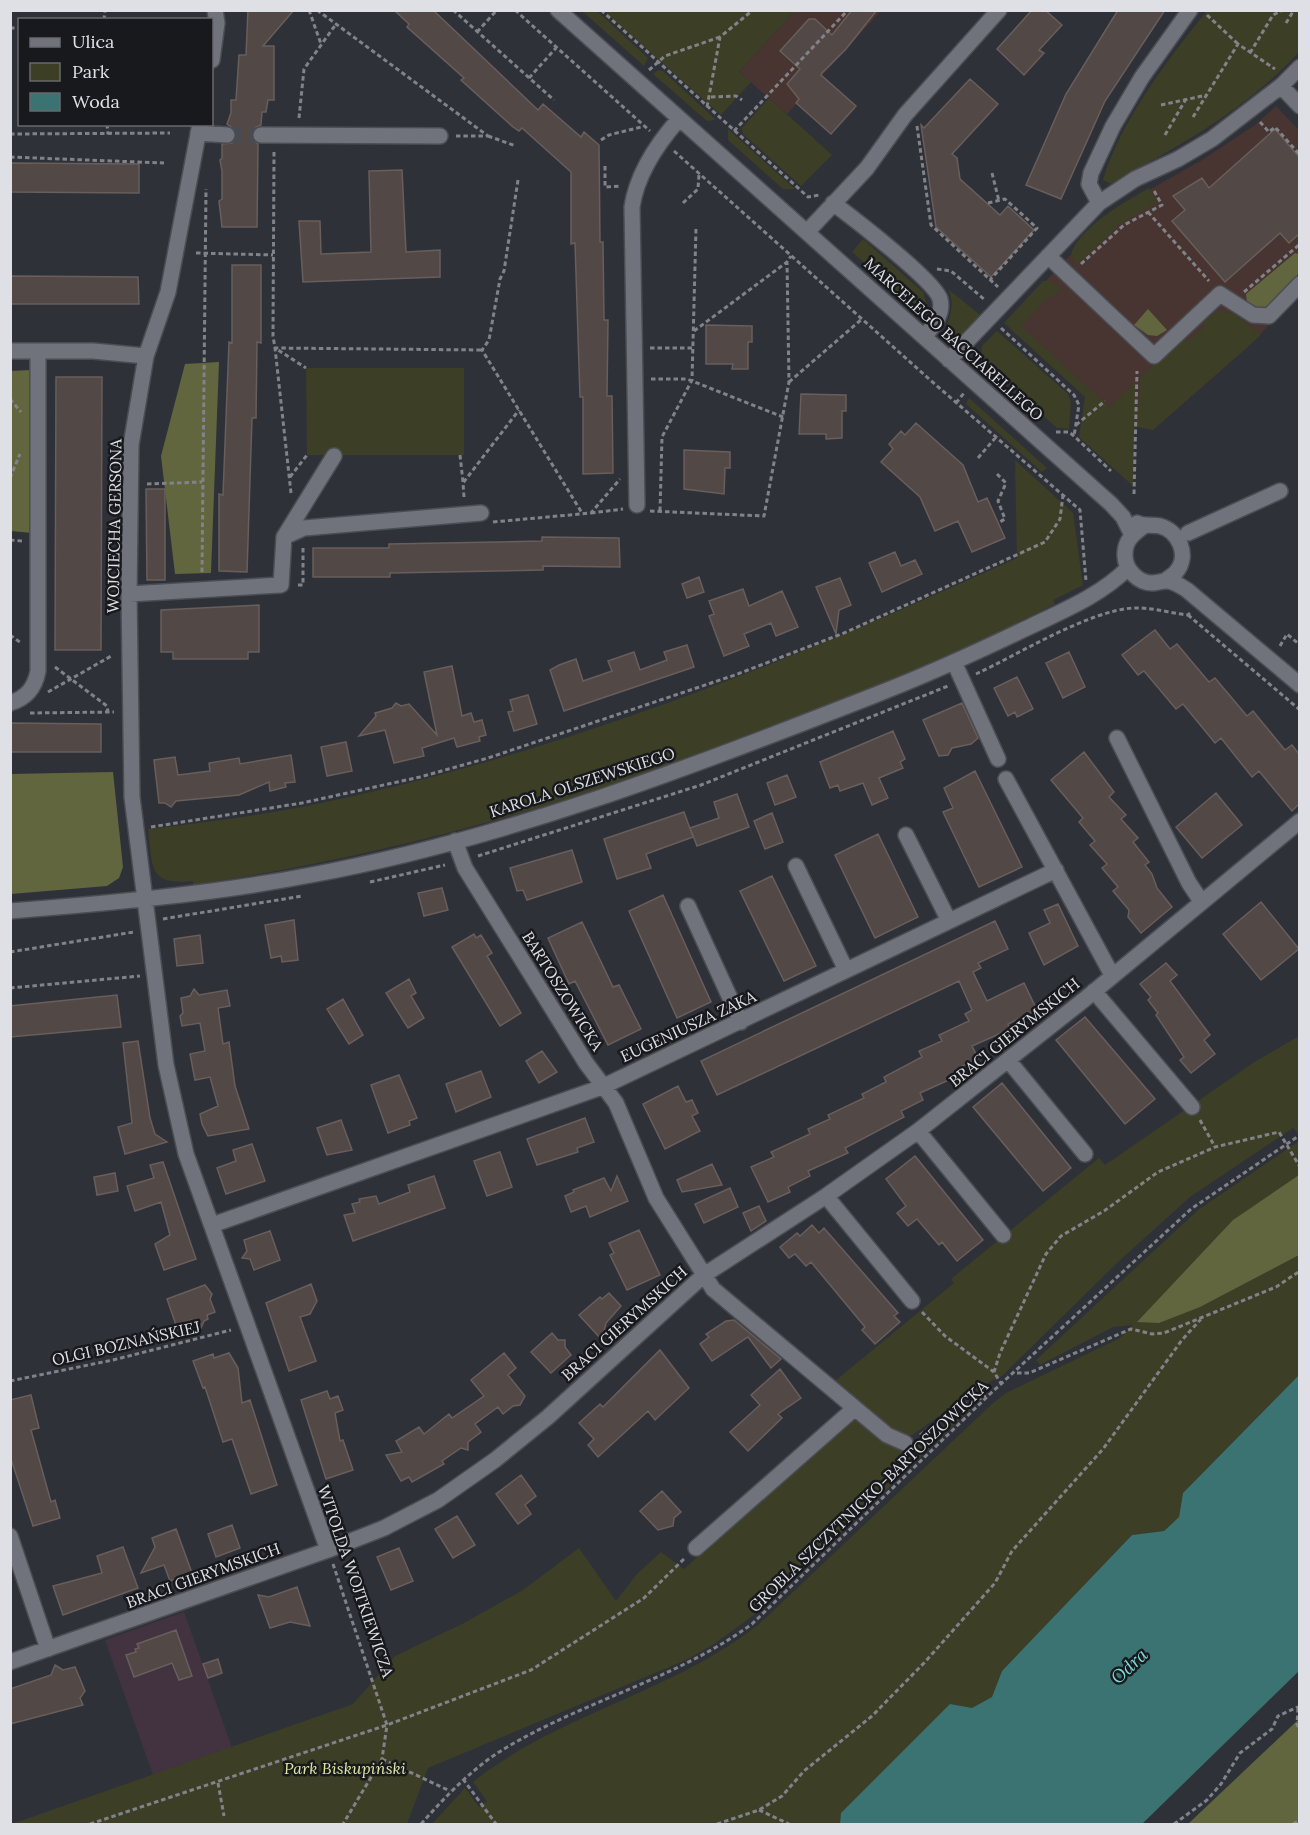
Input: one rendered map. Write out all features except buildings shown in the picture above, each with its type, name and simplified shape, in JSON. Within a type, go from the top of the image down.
[{"type":"street","points":[[213,52],[216,30],[215,10]]},
{"type":"street","name":"MARCELEGO BACCIARELLEGO","points":[[558,10],[925,336],[1138,530]]},
{"type":"street","points":[[807,232],[867,168],[905,115],[999,10]]},
{"type":"street","points":[[1099,203],[1089,184],[1091,173],[1113,126],[1142,77],[1190,10]]},
{"type":"street","points":[[949,360],[1099,203],[1135,179],[1178,159],[1212,139],[1281,86],[1299,67]]},
{"type":"street","points":[[1281,86],[1299,106]]},
{"type":"street","points":[[636,508],[636,347],[630,223],[634,191],[650,159],[679,119]]},
{"type":"street","points":[[199,129],[227,135]]},
{"type":"street","name":"WOJCIECHA GERSONA","points":[[144,898],[130,769],[131,446],[146,356],[168,292],[199,129]]},
{"type":"street","points":[[268,135],[440,136]]},
{"type":"street","points":[[833,203],[902,259],[938,294],[941,307],[938,317],[925,336]]},
{"type":"street","points":[[1048,256],[1154,356],[1221,294],[1253,315],[1269,316],[1299,284]]},
{"type":"street","points":[[10,351],[93,351],[146,356]]},
{"type":"street","points":[[16,708],[36,683],[38,671],[38,351]]},
{"type":"street","points":[[129,594],[281,585],[284,537],[334,456]]},
{"type":"street","points":[[1180,536],[1280,491]]},
{"type":"street","points":[[284,537],[304,528],[481,513]]},
{"type":"street","points":[[1159,525],[1180,536],[1182,558],[1171,576],[1151,583],[1133,573],[1125,557],[1126,545],[1138,530],[1159,525]]},
{"type":"street","name":"KAROLA OLSZEWSKIEGO","points":[[10,911],[226,889],[313,875],[455,841],[671,773],[954,662],[1133,573]]},
{"type":"street","points":[[1171,576],[1299,685]]},
{"type":"street","points":[[954,662],[998,759]]},
{"type":"street","points":[[1117,738],[1189,883],[1201,901]]},
{"type":"street","points":[[1006,779],[1112,975]]},
{"type":"street","name":"BRACI GIERYMSKICH","points":[[10,1662],[328,1550],[384,1528],[438,1500],[495,1460],[704,1275],[826,1196],[918,1131],[1094,991],[1299,821]]},
{"type":"street","points":[[906,835],[949,921]]},
{"type":"street","name":"BARTOSZOWICKA","points":[[455,841],[465,868],[602,1087],[616,1103],[656,1198],[704,1275],[726,1302],[887,1435],[905,1443]]},
{"type":"street","points":[[796,866],[846,970]]},
{"type":"street","name":"EUGENIUSZA ZAKA","points":[[212,1225],[602,1087],[1056,870]]},
{"type":"street","name":"WITOLDA WOJTKIEWICZA","points":[[144,898],[166,1065],[186,1155],[328,1550]]},
{"type":"street","points":[[688,906],[741,1022]]},
{"type":"street","points":[[1094,991],[1192,1107]]},
{"type":"street","points":[[1008,1060],[1084,1154]]},
{"type":"street","points":[[918,1131],[1003,1235]]},
{"type":"street","points":[[826,1196],[912,1301]]},
{"type":"street","points":[[696,1548],[855,1408]]},
{"type":"street","points":[[10,1536],[48,1649]]},
{"type":"path","points":[[309,10],[321,44]]},
{"type":"path","points":[[318,10],[488,136],[516,146]]},
{"type":"path","points":[[453,10],[554,100]]},
{"type":"path","points":[[477,32],[497,10]]},
{"type":"path","points":[[515,10],[651,132]]},
{"type":"path","points":[[601,10],[798,188]]},
{"type":"path","points":[[648,71],[665,56],[720,37],[753,10]]},
{"type":"path","points":[[734,131],[848,10]]},
{"type":"path","points":[[1203,10],[1250,53],[1275,69],[1282,63]]},
{"type":"path","points":[[1250,53],[1275,10]]},
{"type":"path","points":[[1273,15],[1282,10]]},
{"type":"path","points":[[1286,23],[1294,10]]},
{"type":"path","points":[[298,135],[304,69],[336,24]]},
{"type":"path","points":[[707,107],[711,97],[720,37]]},
{"type":"path","points":[[1193,117],[1238,44]]},
{"type":"path","points":[[529,78],[556,48]]},
{"type":"path","points":[[1161,105],[1207,95]]},
{"type":"path","points":[[711,97],[736,96],[742,100]]},
{"type":"path","points":[[619,102],[623,98]]},
{"type":"path","points":[[1165,135],[1186,99]]},
{"type":"path","points":[[1250,109],[1269,132],[1275,127],[1299,155]]},
{"type":"path","points":[[917,123],[931,225],[1008,296]]},
{"type":"path","points":[[107,126],[108,134]]},
{"type":"path","points":[[601,140],[609,135],[645,126]]},
{"type":"path","points":[[10,134],[170,133]]},
{"type":"path","points":[[268,135],[275,348],[295,518]]},
{"type":"path","points":[[440,136],[488,136]]},
{"type":"path","points":[[671,149],[956,403],[1080,510],[1087,586],[1091,595]]},
{"type":"path","points":[[10,158],[164,163]]},
{"type":"path","points":[[605,166],[605,187],[623,186]]},
{"type":"path","points":[[992,173],[999,201]]},
{"type":"path","points":[[683,203],[698,189],[699,174]]},
{"type":"path","points":[[482,350],[489,340],[500,279],[504,271],[518,180]]},
{"type":"path","points":[[202,589],[206,182]]},
{"type":"path","points":[[1076,268],[1124,225],[1162,205],[1151,185]]},
{"type":"path","points":[[988,203],[1005,199],[1037,228],[990,280]]},
{"type":"path","points":[[1148,212],[1221,294]]},
{"type":"path","points":[[660,511],[662,437],[692,380],[696,228]]},
{"type":"path","points":[[1240,296],[1299,244]]},
{"type":"path","points":[[196,253],[273,255]]},
{"type":"path","points":[[694,331],[787,262],[791,256]]},
{"type":"path","points":[[482,350],[582,513],[636,508],[764,516],[789,382],[787,262]]},
{"type":"path","points":[[789,382],[862,319]]},
{"type":"path","points":[[998,324],[1074,395],[1079,405],[1076,439]]},
{"type":"path","points":[[636,347],[693,348]]},
{"type":"path","points":[[275,348],[482,350]]},
{"type":"path","points":[[275,348],[306,368]]},
{"type":"path","points":[[1134,494],[1137,371]]},
{"type":"path","points":[[652,379],[692,380],[783,417]]},
{"type":"path","points":[[956,403],[960,398]]},
{"type":"path","points":[[1076,425],[1105,401]]},
{"type":"path","points":[[463,483],[519,410]]},
{"type":"path","points":[[1048,425],[1057,433],[1069,432],[1111,471]]},
{"type":"path","points":[[978,458],[996,437]]},
{"type":"path","points":[[290,477],[307,455]]},
{"type":"path","points":[[460,455],[465,514]]},
{"type":"path","points":[[1045,479],[1053,472]]},
{"type":"path","points":[[997,474],[1006,483],[998,501],[1005,519],[998,523]]},
{"type":"path","points":[[591,513],[620,478],[637,476]]},
{"type":"path","points":[[142,485],[202,482]]},
{"type":"path","points":[[136,829],[291,805],[420,777],[489,758],[735,675],[844,633],[1045,542],[1060,519],[1063,495]]},
{"type":"path","points":[[1188,615],[1299,710]]},
{"type":"path","points":[[1269,659],[1287,634],[1299,645]]},
{"type":"path","points":[[44,694],[114,654]]},
{"type":"path","points":[[53,666],[107,706],[108,712]]},
{"type":"path","points":[[16,708],[114,712]]},
{"type":"path","points":[[10,952],[136,931]]},
{"type":"path","points":[[10,988],[153,976]]},
{"type":"path","points":[[1192,1107],[1211,1136],[1215,1147]]},
{"type":"path","points":[[994,1372],[1000,1353],[1046,1254],[1061,1236],[1104,1211],[1158,1172],[1215,1147],[1280,1132],[1299,1167]]},
{"type":"path","name":"GROBLA SZCZYTNICKO-BARTOSZOWICKA","points":[[421,1824],[463,1779],[507,1747],[566,1715],[669,1674],[718,1649],[752,1624],[990,1394],[1191,1209],[1299,1135]]},
{"type":"path","points":[[1015,1373],[1029,1373],[1131,1329],[1164,1334],[1276,1287],[1299,1271]]},
{"type":"path","points":[[912,1301],[945,1336],[994,1372],[1002,1385]]},
{"type":"path","points":[[717,1824],[759,1810],[783,1796],[804,1771],[872,1716],[962,1623],[994,1583],[1012,1551],[1103,1449],[1182,1340],[1201,1319]]},
{"type":"path","name":"OLGI BOZNAŃSKIEJ","points":[[10,1381],[112,1360],[246,1326]]},
{"type":"path","points":[[905,1443],[962,1406],[990,1394]]},
{"type":"path","points":[[90,1824],[387,1725],[531,1670],[644,1598],[696,1548]]},
{"type":"path","name":"WITOLDA WOJTKIEWICZA","points":[[328,1550],[387,1725]]},
{"type":"path","points":[[1174,1824],[1207,1800],[1221,1784],[1240,1753],[1272,1729],[1278,1716],[1299,1707],[1299,1728]]},
{"type":"path","points":[[343,1824],[382,1759],[387,1725]]},
{"type":"path","points":[[382,1759],[450,1791]]},
{"type":"path","points":[[463,1779],[496,1824]]},
{"type":"path","points":[[218,1783],[224,1816]]},
{"type":"path","points":[[759,1810],[789,1824]]},
{"type":"path","points":[[1293,1824],[1299,1820]]},
{"type":"shaded area","points":[[795,11],[881,11],[787,114],[739,72]]},
{"type":"shaded area","points":[[1276,106],[1299,130],[1299,294],[1248,347],[1153,430],[1127,425],[1010,319],[1112,211],[1202,160],[1255,125]]},
{"type":"shaded area","points":[[1295,253],[1299,254],[1299,271],[1284,301],[1261,311],[1247,303],[1246,294]]},
{"type":"shaded area","points":[[1148,309],[1167,330],[1157,336],[1148,335],[1134,325]]},
{"type":"shaded area","points":[[219,362],[211,573],[175,574],[161,456],[185,364]]},
{"type":"shaded area","points":[[31,370],[32,533],[11,531],[10,371]]},
{"type":"shaded area","points":[[113,772],[123,867],[119,878],[107,886],[11,894],[11,774]]},
{"type":"shaded area","points":[[1299,1175],[1299,1255],[1200,1307],[1159,1323],[1137,1322],[1233,1220]]},
{"type":"shaded area","points":[[184,1612],[232,1748],[153,1775],[105,1640]]},
{"type":"shaded area","points":[[1299,1719],[1299,1824],[1188,1824]]},
{"type":"green space","points":[[582,11],[597,11],[648,58],[644,66]]},
{"type":"green space","points":[[604,11],[795,11],[739,72],[751,82],[721,115]]},
{"type":"green space","points":[[1207,11],[1299,11],[1299,52],[1256,92],[1210,126],[1111,184],[1103,180],[1133,113],[1162,69]]},
{"type":"green space","points":[[658,70],[663,71],[716,120],[707,121],[653,74]]},
{"type":"green space","points":[[769,98],[832,155],[801,186],[743,134],[742,128]]},
{"type":"green space","points":[[728,129],[795,189],[783,189],[728,140]]},
{"type":"green space","points":[[1149,188],[1157,203],[1117,225],[1118,227],[1077,265],[1071,255],[1082,235],[1104,216]]},
{"type":"green space","points":[[863,239],[923,292],[928,308],[926,312],[921,313],[852,252]]},
{"type":"green space","points":[[1043,281],[1051,281],[1061,289],[1053,298],[1050,295],[1021,326],[1110,407],[1136,381],[1133,486],[1079,437],[1085,397],[1004,323]]},
{"type":"green space","points":[[948,289],[980,315],[960,336],[952,339],[947,336],[952,309]]},
{"type":"green space","points":[[1219,312],[1234,313],[1261,335],[1153,430],[1137,427],[1140,377],[1183,339],[1187,342],[1205,326],[1201,321]]},
{"type":"green space","points":[[997,331],[1068,394],[1071,402],[1069,429],[1057,428],[1021,396],[1017,387],[1012,387],[981,359],[982,346]]},
{"type":"green space","points":[[306,368],[464,368],[464,455],[307,455]]},
{"type":"green space","points":[[969,398],[1047,468],[1042,472],[966,404]]},
{"type":"green space","points":[[1015,460],[1073,513],[1083,585],[1053,600],[1055,604],[1006,628],[855,695],[775,727],[612,785],[530,810],[363,853],[278,871],[193,885],[193,881],[167,880],[155,871],[148,829],[271,813],[312,805],[494,760],[671,702],[759,669],[1017,558]]},
{"type":"green space","points":[[1299,1036],[1299,1135],[1293,1128],[1190,1197],[1118,1262],[1002,1376],[987,1383],[912,1435],[902,1435],[894,1430],[835,1381],[954,1283],[951,1279],[1099,1158],[1105,1165],[1253,1063]]},
{"type":"green space","points":[[1299,1141],[1299,1375],[1183,1493],[1179,1517],[1164,1531],[1132,1535],[1002,1671],[992,1697],[972,1709],[842,1813],[840,1824],[432,1824],[465,1788],[479,1807],[487,1801],[473,1782],[506,1758],[578,1720],[689,1669],[758,1625],[992,1404],[1006,1393],[1120,1338],[1133,1325],[1113,1327],[1040,1365],[1036,1360],[1198,1210]]},
{"type":"green space","name":"Park Biskupiński","points":[[969,1408],[971,1409],[758,1612],[714,1644],[686,1660],[428,1768],[407,1824],[12,1824],[353,1704],[395,1656],[464,1623],[523,1590],[579,1548],[616,1601],[637,1574],[661,1552],[684,1569],[853,1416],[905,1447],[917,1443]]},
{"type":"water","name":"Odra","points":[[1299,1375],[1299,1671],[1142,1824],[840,1824],[841,1813],[950,1704],[972,1708],[992,1697],[1002,1671],[1132,1535],[1164,1531],[1179,1517],[1183,1493]]},
{"type":"tunnel","points":[[227,135],[261,135]]}]
